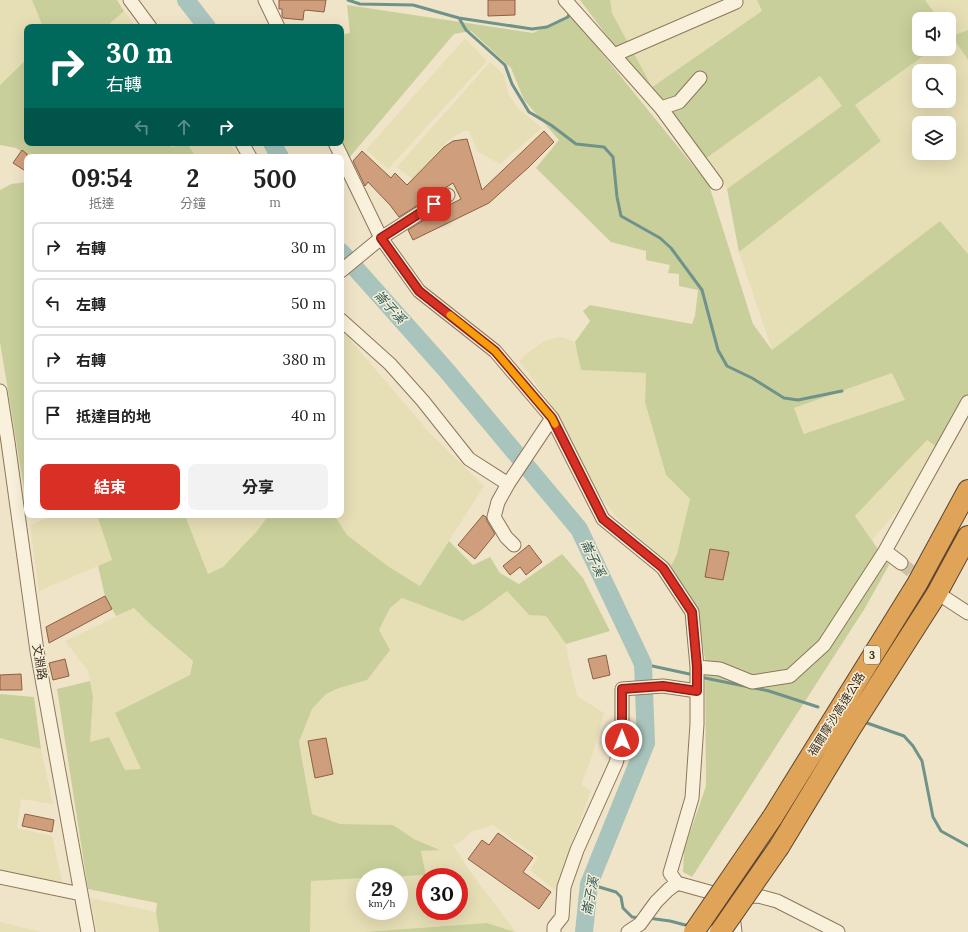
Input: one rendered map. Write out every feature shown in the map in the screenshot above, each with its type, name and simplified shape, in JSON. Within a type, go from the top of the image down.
[{"type":"highway","name":"福爾摩沙高速公路","points":[[694,932],[772,818],[917,584],[968,490]]},
{"type":"highway","name":"福爾摩沙高速公路","points":[[720,932],[779,847],[851,728],[936,595],[968,536]]},
{"type":"street","points":[[130,0],[148,24]]},
{"type":"street","points":[[265,0],[277,24]]},
{"type":"street","points":[[565,0],[661,108],[716,183]]},
{"type":"street","points":[[614,56],[736,2]]},
{"type":"street","points":[[661,108],[680,102],[700,78]]},
{"type":"street","points":[[344,162],[381,238],[419,291],[495,351],[552,418],[603,519],[663,568],[692,612],[697,667],[697,724],[692,798],[670,873],[677,883],[731,898],[758,896],[777,901],[838,932]]},
{"type":"street","points":[[344,269],[381,238],[448,195]]},
{"type":"street","points":[[344,323],[390,364],[469,459],[508,484]]},
{"type":"street","name":"文淵路","points":[[0,391],[38,651],[88,932]]},
{"type":"street","points":[[697,667],[720,669],[752,682],[790,676],[824,645],[885,551],[968,402]]},
{"type":"street","points":[[514,545],[506,537],[494,517],[498,502],[508,484],[552,418]]},
{"type":"street","points":[[885,551],[901,563]]},
{"type":"street","points":[[945,598],[968,613]]},
{"type":"street","points":[[554,932],[554,927],[562,917],[564,887],[577,850],[616,763],[622,740],[622,689],[663,686],[697,691]]},
{"type":"street","points":[[0,877],[82,894]]},
{"type":"street","points":[[628,932],[640,924],[656,902],[677,883]]},
{"type":"street","points":[[731,898],[735,932]]},
{"type":"shaded area","points":[[0,0],[32,0],[42,24],[24,24],[24,62],[0,85]]},
{"type":"shaded area","points":[[610,0],[757,0],[762,11],[651,87],[612,13]]},
{"type":"shaded area","points":[[925,0],[968,0],[968,30],[956,34],[956,12],[934,12]]},
{"type":"shaded area","points":[[124,11],[135,24],[109,24]]},
{"type":"shaded area","points":[[465,38],[487,61],[388,169],[366,150]]},
{"type":"shaded area","points":[[956,42],[968,60],[968,254],[940,221],[772,350],[739,252],[881,141],[855,105],[912,64],[912,108],[956,108],[956,64],[912,64],[923,56],[956,56]]},
{"type":"shaded area","points":[[490,62],[504,75],[509,95],[519,109],[542,128],[500,164],[478,152],[469,131],[463,131],[448,141],[412,179],[397,167]]},
{"type":"shaded area","points":[[820,75],[843,106],[727,189],[705,159]]},
{"type":"shaded area","points":[[170,146],[182,146],[171,148]]},
{"type":"shaded area","points":[[189,146],[232,146],[236,154],[194,154]]},
{"type":"shaded area","points":[[344,333],[428,431],[484,486],[420,586],[389,567],[347,535],[336,518],[344,518]]},
{"type":"shaded area","points":[[561,337],[575,342],[581,370],[646,373],[645,402],[666,475],[690,499],[677,554],[671,566],[617,518],[595,489],[549,402],[519,361],[546,340]]},
{"type":"shaded area","points":[[892,373],[906,400],[805,434],[794,408]]},
{"type":"shaded area","points":[[927,440],[941,450],[923,481],[872,540],[855,516]]},
{"type":"shaded area","points":[[48,518],[98,518],[112,560],[39,591],[30,525]]},
{"type":"shaded area","points":[[186,518],[267,518],[257,531],[223,567],[208,574]]},
{"type":"shaded area","points":[[507,591],[529,615],[546,616],[566,644],[577,696],[604,713],[591,759],[581,784],[591,791],[556,891],[530,870],[538,857],[493,825],[473,831],[460,842],[453,845],[468,868],[425,868],[421,850],[439,849],[414,839],[393,825],[340,824],[312,814],[299,742],[312,709],[326,694],[339,688],[367,680],[379,630],[390,608],[402,598],[463,621],[480,611]]},
{"type":"shaded area","points":[[134,608],[193,661],[190,675],[115,713],[142,769],[125,771],[109,737],[90,742],[93,697],[88,671],[65,641]]},
{"type":"shaded area","points":[[0,738],[41,749],[53,804],[21,799],[17,828],[52,836],[63,885],[0,875]]},
{"type":"shaded area","points":[[468,868],[516,932],[487,923],[364,932],[310,932],[311,881],[356,878],[356,920],[408,920],[408,876],[416,876],[416,920],[468,920]]},
{"type":"shaded area","points":[[90,898],[156,912],[159,932],[97,932]]},
{"type":"shaded area","points":[[0,922],[41,932],[0,932]]},
{"type":"green space","points":[[32,0],[117,0],[124,11],[109,24],[42,24]]},
{"type":"green space","points":[[580,0],[610,0],[612,13],[652,87],[613,44]]},
{"type":"green space","points":[[757,0],[925,0],[934,12],[912,12],[912,56],[923,56],[855,105],[881,141],[739,252],[727,189],[842,106],[820,76],[705,159],[652,87],[762,11]]},
{"type":"green space","points":[[347,5],[533,33],[570,14],[709,185],[753,324],[772,350],[940,221],[968,254],[968,396],[941,450],[927,440],[855,516],[889,565],[865,608],[692,877],[683,872],[684,850],[706,786],[705,659],[695,606],[671,566],[677,554],[690,499],[666,475],[645,402],[646,373],[581,370],[575,342],[590,321],[583,311],[590,305],[692,324],[695,316],[698,290],[679,286],[679,274],[668,273],[670,265],[646,260],[646,251],[611,242],[536,168],[559,140],[524,100],[511,68],[471,31],[454,34],[349,158],[343,146],[344,34],[350,33]],"holes":[[[892,373],[905,400],[804,434],[794,408]]]},
{"type":"green space","points":[[968,30],[968,60],[956,42],[956,34]]},
{"type":"green space","points":[[24,62],[24,146],[189,146],[194,154],[25,154],[16,148],[0,145],[0,85]]},
{"type":"green space","points":[[24,182],[24,489],[0,342],[0,190],[11,184]]},
{"type":"green space","points":[[98,518],[186,518],[208,574],[223,567],[257,531],[267,518],[336,518],[347,535],[389,567],[420,586],[449,541],[473,565],[490,557],[500,573],[519,584],[562,554],[583,578],[610,631],[566,644],[546,616],[529,615],[507,591],[480,611],[463,621],[402,598],[390,608],[379,630],[390,650],[367,680],[339,688],[326,694],[312,709],[299,742],[312,814],[340,824],[393,825],[414,839],[440,850],[421,851],[425,868],[416,868],[416,876],[408,876],[408,868],[356,868],[356,878],[311,881],[310,932],[159,932],[156,912],[157,903],[88,889],[57,689],[90,681],[93,697],[90,742],[109,737],[125,770],[141,769],[115,713],[190,675],[193,661],[134,608],[116,616],[105,596],[98,566],[112,560]]},
{"type":"green space","points":[[0,694],[34,697],[41,749],[0,738]]},
{"type":"green space","points":[[487,923],[515,932],[364,932]]},
{"type":"building","points":[[279,0],[326,0],[324,12],[305,10],[303,20],[283,18],[282,9],[279,9]]},
{"type":"building","points":[[488,0],[515,0],[515,15],[488,16]]},
{"type":"building","points":[[544,131],[554,142],[489,203],[413,240],[408,230],[461,199],[453,183],[399,217],[390,205],[368,182],[365,186],[353,161],[362,151],[391,178],[395,173],[407,185],[444,147],[453,141],[467,139],[482,190]]},
{"type":"building","points":[[22,150],[27,154],[24,154],[24,170],[13,163]]},
{"type":"building","points":[[483,515],[486,517],[495,534],[475,559],[458,545]]},
{"type":"building","points":[[529,545],[542,562],[526,575],[520,567],[510,575],[503,566]]},
{"type":"building","points":[[710,549],[729,552],[723,580],[705,577]]},
{"type":"building","points":[[105,596],[112,609],[49,643],[46,627]]},
{"type":"building","points":[[606,655],[610,675],[593,679],[588,659]]},
{"type":"building","points":[[65,659],[69,676],[53,680],[49,663]]},
{"type":"building","points":[[21,674],[22,690],[0,690],[0,675]]},
{"type":"building","points":[[326,738],[333,774],[315,778],[308,741]]},
{"type":"building","points":[[25,814],[54,820],[52,832],[22,826]]},
{"type":"building","points":[[498,833],[533,858],[523,872],[551,892],[539,909],[468,859],[482,840],[489,845]]},
{"type":"waterway","name":"崙子溪","points":[[186,0],[205,24]]},
{"type":"waterway","points":[[348,0],[360,4],[413,5],[459,18],[532,29],[547,27],[568,17],[570,11]]},
{"type":"waterway","points":[[459,18],[466,30],[505,65],[512,84],[529,112],[551,125],[576,144],[604,147],[613,157],[617,197],[621,216],[660,238],[671,248],[702,290],[718,350],[727,366],[752,378],[784,398],[798,400],[842,391]]},
{"type":"waterway","name":"崙子溪","points":[[274,146],[278,154]]},
{"type":"waterway","name":"崙子溪","points":[[344,255],[447,371],[579,529],[643,664],[646,743],[589,884],[584,932]]},
{"type":"waterway","points":[[643,664],[694,675]]},
{"type":"waterway","points":[[700,677],[769,691],[818,707]]},
{"type":"waterway","points":[[867,723],[904,736],[913,746],[922,761],[933,817],[941,831],[968,846]]},
{"type":"waterway","points":[[589,884],[616,892],[621,897],[623,908],[632,917],[640,918]]},
{"type":"waterway","points":[[648,918],[670,921],[689,926]]},
{"type":"tunnel","points":[[901,563],[943,597]]},
{"type":"slow traffic","points":[[450,315],[495,351],[552,418],[555,424]]},
{"type":"route","points":[[434,204],[381,238],[419,291],[495,351],[552,418],[603,519],[663,568],[692,612],[697,667],[697,691],[663,686],[622,689],[622,740]]}]
